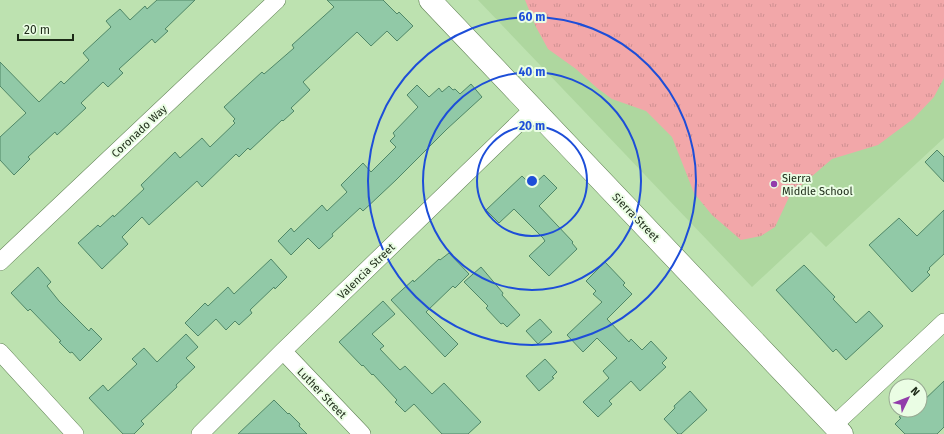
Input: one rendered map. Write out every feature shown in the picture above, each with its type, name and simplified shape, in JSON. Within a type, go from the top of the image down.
[{"type":"street","name":"Coronado Way","points":[[0,262],[278,0]]},
{"type":"street","name":"Sierra Street","points":[[430,0],[838,430]]},
{"type":"street","name":"Valencia Street","points":[[200,434],[283,351],[534,109]]},
{"type":"street","points":[[838,430],[944,322]]},
{"type":"street","name":"Luther Street","points":[[283,351],[362,434]]},
{"type":"street","points":[[0,352],[75,434]]},
{"type":"shaded area","name":"Sierra Middle School","points":[[478,0],[944,0],[944,138],[826,247],[811,232],[752,287]]},
{"type":"green space","name":"Sierra Middle School","points":[[525,0],[944,0],[944,78],[934,97],[913,119],[878,145],[832,159],[790,195],[775,227],[761,236],[741,240],[712,215],[694,193],[672,137],[646,111],[612,99],[576,69],[548,49],[536,27]]},
{"type":"building","points":[[157,0],[195,0],[165,29],[168,31],[155,43],[152,39],[119,69],[123,73],[108,87],[103,82],[81,103],[86,108],[57,135],[55,132],[28,157],[30,159],[14,175],[0,160],[0,137],[26,113],[0,86],[0,62],[39,102],[61,81],[64,84],[89,60],[83,53],[111,27],[106,21],[120,9],[130,20],[145,6],[147,9]]},
{"type":"building","points":[[327,0],[383,0],[397,14],[399,12],[413,26],[397,41],[387,31],[371,46],[357,32],[303,82],[310,90],[291,108],[294,111],[283,121],[282,120],[250,150],[248,148],[239,157],[236,154],[202,187],[197,181],[149,225],[142,217],[122,237],[128,244],[102,269],[78,243],[98,225],[100,227],[113,215],[114,217],[144,189],[141,185],[175,152],[180,158],[202,138],[210,147],[235,123],[233,121],[235,119],[224,107],[262,72],[264,74],[294,48],[292,45],[334,7]]},
{"type":"building","points":[[471,84],[482,97],[363,211],[360,208],[332,234],[333,236],[319,249],[308,238],[291,255],[278,241],[291,228],[294,232],[322,205],[327,211],[347,192],[341,185],[363,163],[371,172],[396,147],[390,141],[395,136],[393,133],[418,107],[407,95],[417,85],[429,97],[439,88],[442,92],[449,86],[460,94]]},
{"type":"building","points":[[937,150],[944,157],[944,182],[925,162]]},
{"type":"building","points":[[544,175],[557,188],[539,206],[573,242],[572,243],[577,249],[549,276],[529,256],[545,241],[543,238],[514,209],[499,223],[486,210],[522,176],[532,186]]},
{"type":"building","points":[[944,210],[944,254],[929,268],[930,269],[927,272],[930,275],[912,292],[869,245],[899,218],[917,236]]},
{"type":"building","points":[[449,253],[469,274],[455,288],[453,286],[426,312],[458,344],[445,357],[391,300],[413,280],[414,282],[439,259],[440,260]]},
{"type":"building","points":[[271,259],[287,277],[250,310],[252,313],[239,325],[235,321],[226,330],[216,319],[198,336],[185,323],[205,303],[208,306],[228,287],[234,294]]},
{"type":"building","points":[[605,262],[625,283],[623,285],[632,294],[607,319],[629,342],[631,339],[642,350],[651,341],[667,358],[662,363],[666,367],[640,391],[631,381],[609,401],[612,404],[598,417],[583,402],[609,378],[603,371],[617,358],[597,338],[583,352],[567,335],[602,302],[593,294],[596,291],[586,281]]},
{"type":"building","points":[[804,265],[835,297],[833,299],[856,323],[869,311],[883,326],[846,360],[836,349],[833,352],[776,290]]},
{"type":"building","points":[[38,267],[51,282],[47,286],[59,301],[89,331],[91,328],[102,339],[80,361],[72,352],[70,353],[59,342],[61,341],[30,309],[28,311],[11,293]]},
{"type":"building","points":[[481,267],[503,293],[502,295],[520,315],[507,327],[503,323],[501,324],[486,308],[488,306],[464,282]]},
{"type":"building","points":[[383,301],[395,314],[372,334],[384,346],[380,349],[400,370],[405,366],[432,394],[444,383],[481,422],[468,434],[442,434],[414,404],[405,412],[395,402],[397,400],[373,374],[372,375],[363,365],[362,366],[339,342]]},
{"type":"building","points":[[540,319],[552,332],[538,344],[526,331]]},
{"type":"building","points":[[186,334],[198,347],[186,358],[195,367],[176,385],[177,387],[141,421],[144,424],[134,434],[123,434],[89,398],[103,385],[108,391],[137,364],[132,359],[144,348],[157,362]]},
{"type":"building","points":[[545,359],[557,372],[552,377],[554,378],[539,391],[526,376]]},
{"type":"building","points":[[944,381],[944,427],[937,434],[905,434],[895,424],[901,418],[928,418],[928,396]]},
{"type":"building","points":[[690,391],[707,410],[681,434],[678,434],[664,419],[675,408],[674,406]]},
{"type":"building","points":[[274,400],[300,424],[299,426],[307,434],[238,434]]},
{"type":"place","name":"Sierra Middle School","points":[[774,184]]}]
